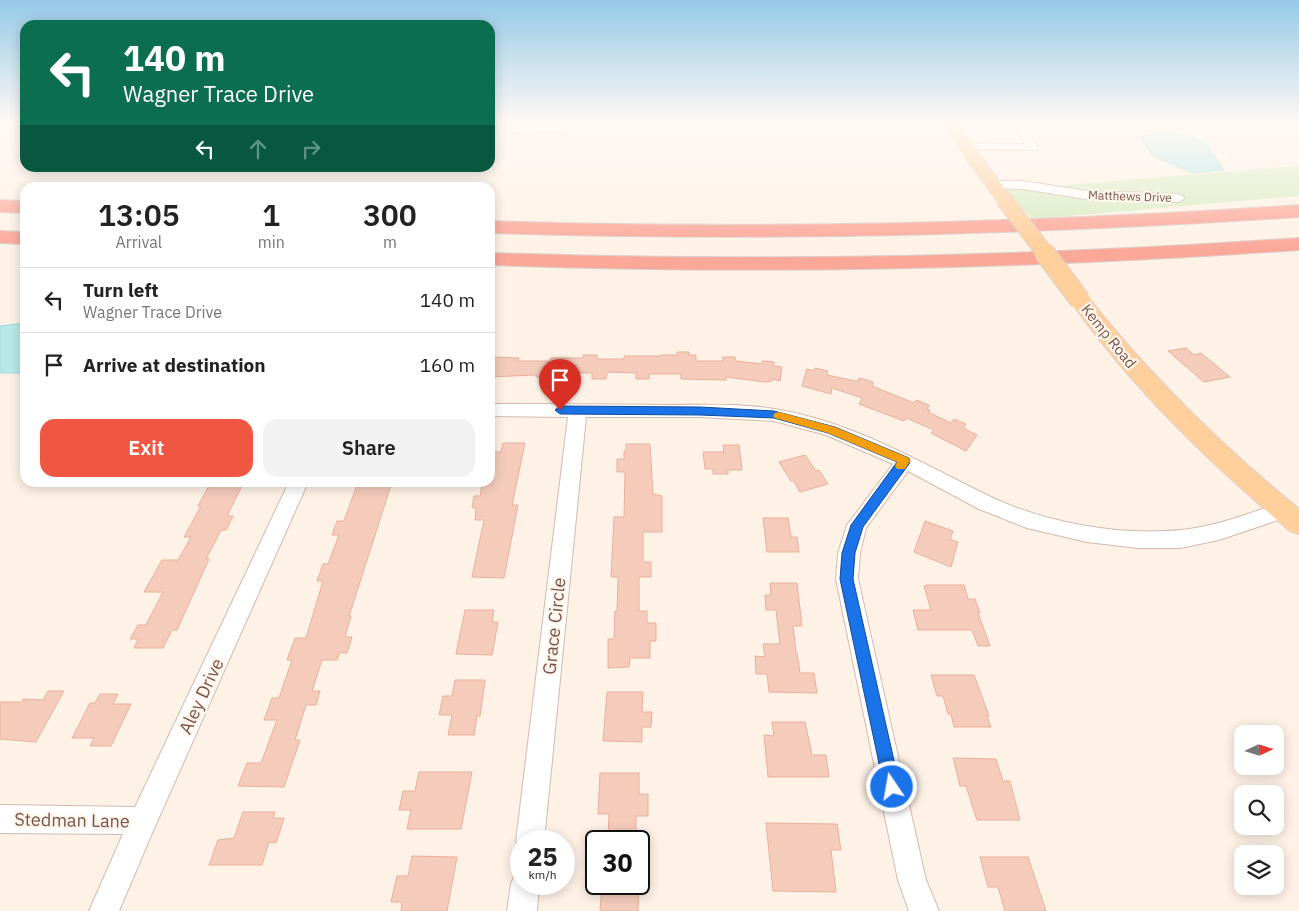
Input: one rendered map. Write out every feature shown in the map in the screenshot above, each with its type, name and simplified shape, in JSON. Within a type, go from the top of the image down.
[{"type":"highway","points":[[0,206],[20,207]]},
{"type":"highway","points":[[495,226],[565,230],[794,231],[990,228],[1209,218],[1299,211]]},
{"type":"highway","points":[[0,237],[20,238]]},
{"type":"highway","points":[[495,259],[712,264],[883,265],[1174,253],[1299,244]]},
{"type":"main road","name":"Kemp Road","points":[[978,165],[1108,337],[1152,387],[1218,452],[1291,517]]},
{"type":"street","name":"Matthews Drive","points":[[998,192],[1023,185],[1086,195],[1179,198]]},
{"type":"street","points":[[495,410],[700,411],[774,415],[831,430],[904,461],[986,502],[1026,519],[1087,534],[1138,539],[1180,539],[1291,517]]},
{"type":"street","name":"Grace Circle","points":[[531,830],[578,410]]},
{"type":"street","points":[[904,461],[857,525],[849,553],[847,579],[912,880],[924,911]]},
{"type":"street","name":"Aley Drive","points":[[104,911],[143,820],[297,487]]},
{"type":"street","name":"Stedman Lane","points":[[0,819],[143,820]]},
{"type":"street","points":[[522,911],[524,895]]},
{"type":"green space","points":[[1299,166],[1299,196],[1033,219],[1005,190]]},
{"type":"water","points":[[1173,165],[1220,165],[1224,170],[1193,173]]},
{"type":"water","points":[[20,324],[20,373],[0,373],[0,326]]},
{"type":"building","points":[[1186,348],[1194,355],[1201,353],[1230,377],[1204,382],[1168,351]]},
{"type":"building","points":[[677,352],[689,352],[689,355],[696,355],[696,361],[723,361],[723,357],[735,357],[736,361],[762,364],[762,361],[774,362],[774,366],[782,367],[780,381],[772,379],[772,381],[765,382],[726,377],[726,380],[681,379],[681,374],[649,374],[649,379],[636,379],[636,373],[607,372],[606,379],[592,379],[592,373],[561,373],[560,379],[542,379],[542,377],[536,377],[536,375],[495,377],[495,357],[519,358],[518,361],[550,361],[551,358],[583,358],[583,355],[597,355],[597,359],[624,359],[624,356],[677,355]]},
{"type":"building","points":[[815,368],[828,371],[827,375],[855,381],[858,381],[859,378],[873,382],[872,386],[914,403],[916,400],[929,405],[927,409],[930,410],[928,412],[951,423],[954,419],[966,424],[963,428],[977,435],[966,451],[931,433],[934,430],[906,418],[904,421],[859,404],[862,398],[832,388],[831,394],[802,386],[807,369],[814,371]]},
{"type":"building","points":[[503,443],[525,443],[512,505],[518,505],[504,578],[472,577],[484,520],[475,520],[476,508],[472,508],[474,496],[480,496],[482,487],[495,487],[495,452],[501,452]]},
{"type":"building","points":[[626,444],[650,444],[653,494],[662,496],[662,532],[643,532],[643,562],[651,562],[651,577],[639,577],[639,611],[647,611],[647,623],[656,623],[656,641],[650,641],[650,658],[630,658],[629,667],[608,668],[608,639],[614,639],[615,611],[617,611],[618,577],[611,577],[614,517],[624,517],[625,472],[617,472],[617,459],[624,459]]},
{"type":"building","points":[[723,445],[739,445],[742,470],[728,470],[728,474],[713,474],[713,469],[705,469],[703,452],[724,452]]},
{"type":"building","points":[[805,455],[816,471],[819,470],[828,484],[800,492],[779,462]]},
{"type":"building","points":[[208,487],[242,487],[227,516],[233,516],[226,530],[221,530],[206,559],[209,559],[177,630],[172,630],[163,648],[134,648],[138,639],[130,639],[138,625],[146,625],[163,592],[144,592],[162,560],[178,560],[191,537],[184,537],[201,506],[198,506]]},
{"type":"building","points":[[356,487],[390,487],[349,616],[351,616],[345,637],[352,637],[347,653],[339,653],[337,660],[322,660],[312,691],[320,691],[316,705],[306,705],[295,740],[300,740],[284,787],[238,786],[247,763],[261,763],[277,720],[264,720],[272,698],[279,698],[292,660],[287,660],[295,638],[306,638],[323,581],[317,581],[323,564],[328,564],[339,535],[332,535],[337,521],[344,521]]},
{"type":"building","points":[[763,518],[788,518],[791,537],[797,537],[799,552],[767,552]]},
{"type":"building","points":[[925,521],[953,531],[950,539],[958,542],[951,567],[914,552]]},
{"type":"building","points":[[770,583],[797,583],[802,626],[793,626],[796,653],[800,673],[814,673],[817,693],[769,692],[767,674],[756,674],[755,656],[765,657],[763,644],[780,644],[776,610],[766,610],[765,595],[771,595]]},
{"type":"building","points":[[964,585],[968,599],[975,599],[990,646],[978,646],[972,630],[918,630],[913,610],[931,610],[924,586]]},
{"type":"building","points":[[465,610],[494,610],[492,622],[498,622],[492,655],[456,654]]},
{"type":"building","points":[[931,675],[974,675],[989,716],[987,716],[991,727],[954,727],[951,714],[948,714],[943,696],[937,696]]},
{"type":"building","points":[[455,680],[485,680],[480,716],[477,716],[474,735],[448,735],[452,715],[439,715],[443,696],[452,696]]},
{"type":"building","points":[[48,691],[64,691],[36,742],[0,739],[0,702],[22,702],[23,699],[43,700]]},
{"type":"building","points":[[607,692],[643,692],[642,712],[652,712],[651,727],[642,727],[642,742],[603,741]]},
{"type":"building","points":[[100,694],[118,694],[113,704],[131,704],[111,746],[90,746],[94,738],[72,738],[90,703],[95,703]]},
{"type":"building","points":[[772,722],[805,722],[812,755],[826,755],[829,777],[768,777],[764,735],[774,736]]},
{"type":"building","points":[[953,758],[996,759],[1003,781],[1010,781],[1020,820],[977,820],[966,786],[960,786]]},
{"type":"building","points":[[419,772],[472,772],[461,829],[407,829],[411,810],[399,810],[403,791],[415,791]]},
{"type":"building","points":[[600,773],[639,773],[639,794],[648,794],[648,816],[636,816],[636,830],[608,830],[609,814],[598,814]]},
{"type":"building","points":[[243,812],[275,812],[273,818],[284,818],[276,843],[269,842],[262,865],[209,865],[218,840],[234,838]]},
{"type":"building","points":[[766,823],[837,824],[841,850],[831,850],[836,892],[773,891]]},
{"type":"building","points":[[412,856],[457,857],[447,911],[401,911],[402,902],[391,902],[397,876],[408,876]]},
{"type":"building","points":[[980,857],[1028,857],[1046,911],[1005,911],[998,887],[988,887]]},
{"type":"building","points":[[601,895],[639,895],[638,911],[600,911]]},
{"type":"slow traffic","points":[[779,416],[831,430],[904,461],[901,466]]},
{"type":"route","points":[[560,410],[700,411],[774,415],[831,430],[904,461],[857,525],[849,553],[847,579],[892,787]]}]
